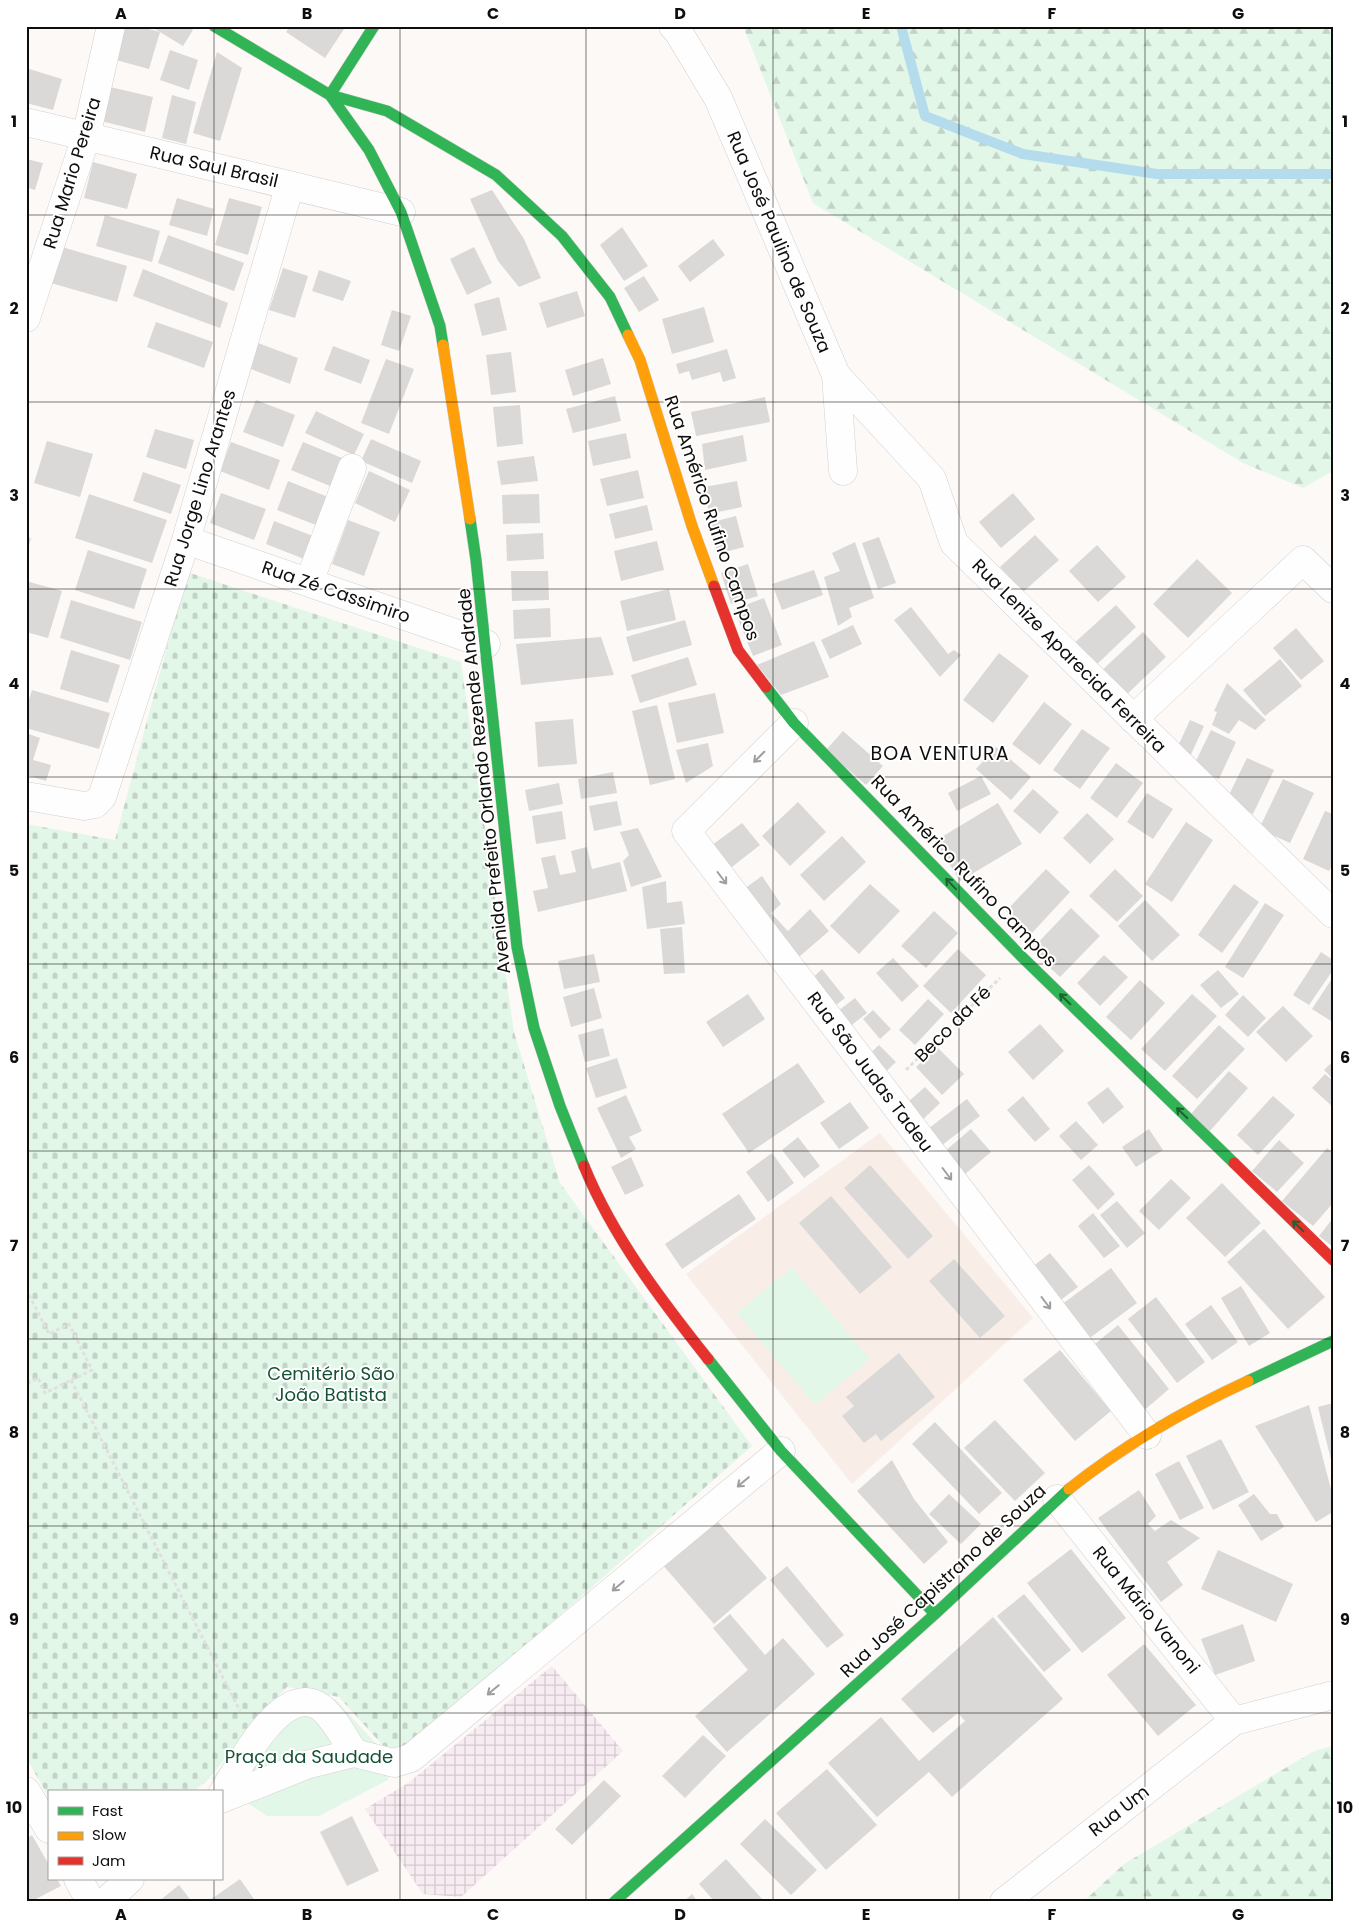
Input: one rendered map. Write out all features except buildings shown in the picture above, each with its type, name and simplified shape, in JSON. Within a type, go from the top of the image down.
[{"type":"main road","name":"Avenida Prefeito Orlando Rezende Andrade","points":[[214,26],[330,95],[369,150],[402,212],[440,326],[476,560],[517,947],[534,1028],[560,1106],[587,1173],[618,1233],[667,1307],[780,1451],[935,1614]]},
{"type":"main road","points":[[330,95],[374,26]]},
{"type":"main road","name":"Rua Américo Rufino Campos","points":[[330,95],[387,110],[496,175],[562,236],[610,297],[640,360],[692,526],[738,650],[794,723],[1021,956],[1333,1260]]},
{"type":"main road","name":"Rua José Capistrano de Souza","points":[[614,1902],[935,1614],[1057,1499],[1100,1464],[1147,1435],[1228,1390],[1333,1341]]},
{"type":"street","name":"Rua Mario Pereira","points":[[26,318],[86,137],[111,26]]},
{"type":"street","name":"Rua José Paulino de Souza","points":[[673,26],[718,98],[836,376],[844,471]]},
{"type":"street","name":"Rua Saul Brasil","points":[[26,122],[402,212]]},
{"type":"street","name":"Rua Jorge Lino Arantes","points":[[26,796],[84,806],[95,804],[102,797],[186,540],[290,185]]},
{"type":"street","name":"Rua Lenize Aparecida Ferreira","points":[[836,376],[932,479],[954,543],[1333,914]]},
{"type":"street","points":[[309,582],[352,468]]},
{"type":"street","name":"Rua Zé Cassimiro","points":[[186,540],[486,644]]},
{"type":"street","points":[[1133,719],[1303,560],[1333,588]]},
{"type":"street","name":"Rua São Judas Tadeu","points":[[794,723],[686,831],[1147,1435]]},
{"type":"street","points":[[222,1797],[306,1765],[354,1753],[394,1763],[411,1758],[780,1451]]},
{"type":"street","name":"Rua Mário Vanoni","points":[[1057,1499],[1234,1721]]},
{"type":"street","points":[[1234,1721],[1333,1695]]},
{"type":"street","points":[[222,1795],[262,1729],[284,1709],[303,1702],[316,1704],[328,1713],[354,1753]]},
{"type":"street","name":"Rua Um","points":[[1004,1902],[1234,1721]]},
{"type":"street","points":[[26,1791],[48,1827]]},
{"type":"street","points":[[79,1880],[91,1902]]},
{"type":"street","points":[[105,1902],[129,1880]]},
{"type":"path","name":"Beco da Fé","points":[[884,1091],[1021,956]]},
{"type":"path","points":[[26,1289],[49,1334],[69,1324],[92,1370],[46,1393],[38,1378],[26,1384]]},
{"type":"path","points":[[71,1380],[249,1728],[262,1729]]},
{"type":"shaded area","points":[[880,1133],[1033,1318],[852,1484],[686,1274]]},
{"type":"shaded area","points":[[552,1666],[623,1751],[461,1897],[423,1894],[365,1809],[408,1783]]},
{"type":"green space","points":[[743,26],[1333,26],[1333,471],[1303,488],[1243,463],[813,203]]},
{"type":"green space","name":"Cemitério São João Batista","points":[[187,572],[461,662],[514,1032],[560,1183],[752,1446],[396,1760],[339,1697],[287,1687],[249,1728],[208,1780],[195,1790],[48,1790],[48,1796],[26,1757],[26,824],[115,840]]},
{"type":"green space","points":[[792,1267],[870,1359],[815,1405],[737,1313]]},
{"type":"green space","name":"Praça da Saudade","points":[[288,1691],[336,1700],[390,1759],[388,1780],[319,1816],[267,1816],[211,1779]]},
{"type":"green space","points":[[1333,1746],[1333,1902],[1083,1902],[1124,1864],[1314,1751]]},
{"type":"waterway","points":[[901,26],[925,116],[1023,154],[1157,174],[1333,174]]},
{"type":"traffic: fast","points":[[214,26],[330,95],[369,150],[401,212],[440,326],[443,345]]},
{"type":"traffic: fast","points":[[374,26],[330,95],[387,111],[496,175],[562,236],[610,297],[628,335]]},
{"type":"traffic: fast","points":[[470,519],[517,947],[534,1028],[560,1106],[584,1166]]},
{"type":"traffic: fast","points":[[766,687],[794,723],[1021,956],[1234,1163]]},
{"type":"traffic: fast","points":[[1248,1381],[1333,1341]]},
{"type":"traffic: fast","points":[[708,1359],[781,1451],[935,1614],[1069,1489]]},
{"type":"traffic: fast","points":[[614,1902],[935,1614]]},
{"type":"traffic: slow","points":[[628,335],[640,360],[692,526],[714,586]]},
{"type":"traffic: slow","points":[[443,345],[470,519]]},
{"type":"traffic: slow","points":[[1069,1489],[1111,1458],[1155,1430],[1201,1404],[1248,1381]]},
{"type":"traffic: jam","points":[[714,586],[738,650],[766,687]]},
{"type":"traffic: jam","points":[[1234,1163],[1333,1260]]},
{"type":"traffic: jam","points":[[584,1166],[609,1218],[639,1267],[708,1359]]},
{"type":"district","name":"BOA VENTURA","points":[[940,753]]}]
